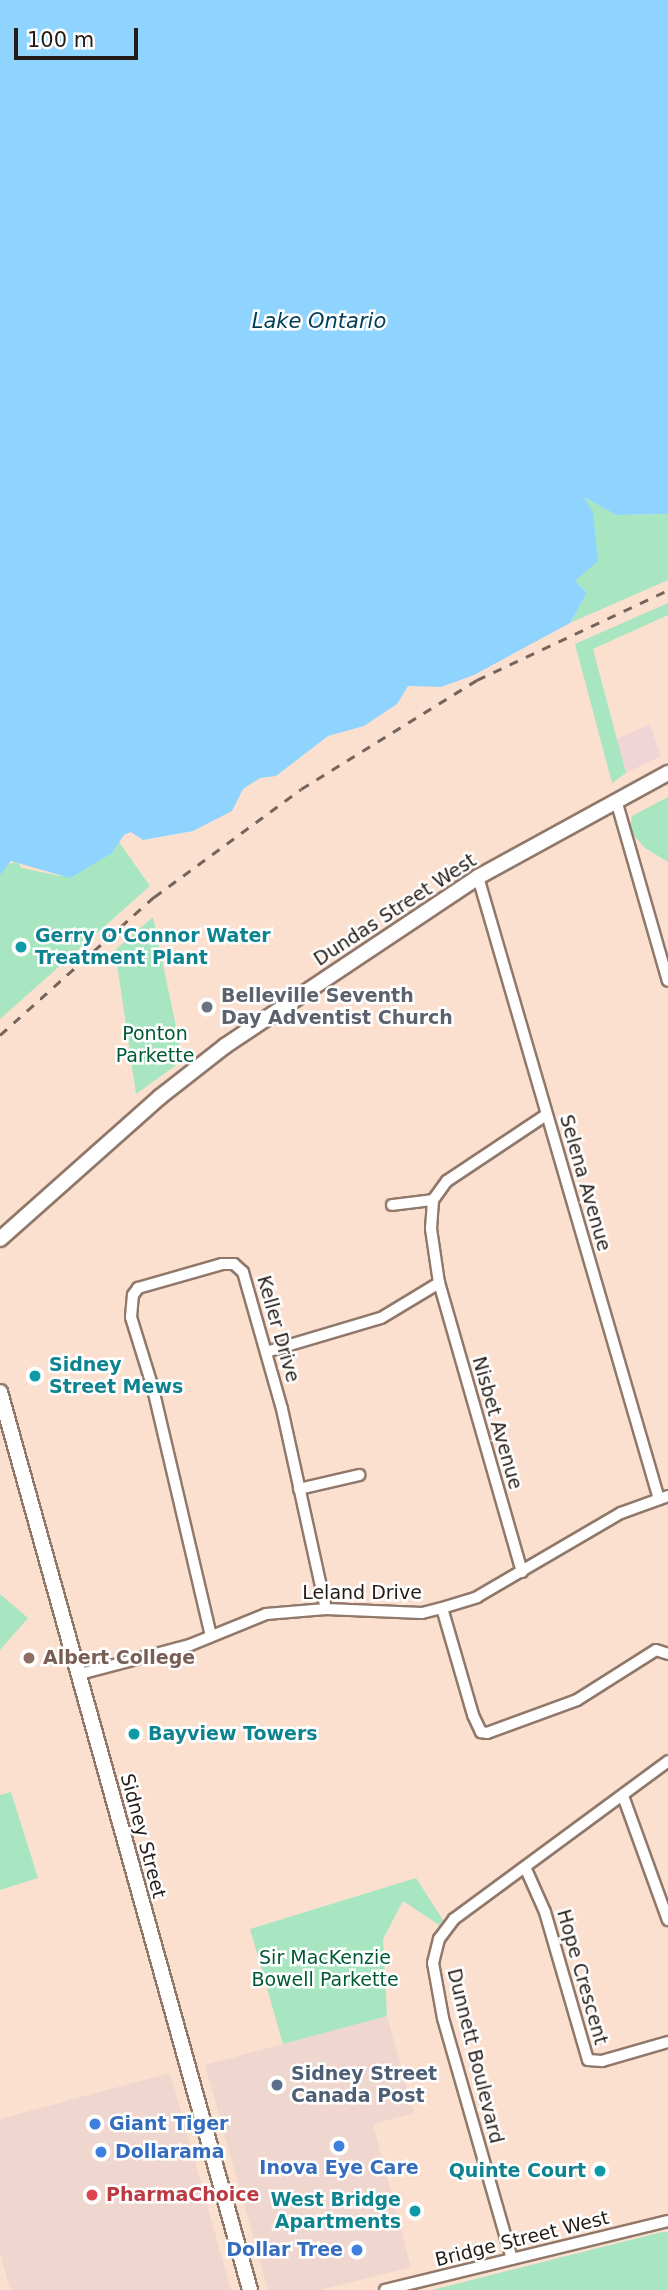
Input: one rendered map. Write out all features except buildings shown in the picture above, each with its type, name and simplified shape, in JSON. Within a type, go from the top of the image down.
[{"type":"main road","name":"Dundas Street West","points":[[0,1239],[160,1097],[225,1046],[478,877],[668,773]]},
{"type":"main road","name":"Sidney Street","points":[[0,1392],[250,2290]]},
{"type":"street","points":[[616,800],[668,981]]},
{"type":"street","name":"Selena Avenue","points":[[478,877],[663,1498]]},
{"type":"street","points":[[391,1205],[433,1200],[447,1181],[547,1115]]},
{"type":"street","name":"Nisbet Avenue","points":[[433,1200],[431,1229],[439,1283],[522,1572]]},
{"type":"street","name":"Keller Drive","points":[[211,1636],[131,1317],[133,1295],[138,1288],[234,1264],[243,1272],[266,1352],[326,1609]]},
{"type":"street","points":[[266,1352],[381,1318],[439,1283]]},
{"type":"street","points":[[299,1489],[359,1475]]},
{"type":"street","name":"Leland Drive","points":[[80,1674],[211,1636],[266,1614],[326,1609],[422,1613],[442,1608],[477,1597],[621,1513],[663,1498]]},
{"type":"street","points":[[442,1608],[472,1715],[481,1732],[487,1733],[577,1700],[656,1650],[668,1654]]},
{"type":"street","name":"Dunnett Boulevard","points":[[512,2259],[443,2018],[433,1963],[439,1940],[454,1919],[668,1761]]},
{"type":"street","points":[[623,1796],[668,1920]]},
{"type":"street","name":"Hope Crescent","points":[[525,1867],[545,1912],[588,2060],[602,2061],[668,2042]]},
{"type":"street","name":"Bridge Street West","points":[[385,2290],[668,2221]]},
{"type":"shaded area","points":[[650,724],[661,756],[626,773],[617,739]]},
{"type":"shaded area","points":[[387,2016],[414,2113],[373,2124],[411,2267],[320,2290],[268,2290],[205,2065]]},
{"type":"shaded area","points":[[170,2073],[231,2290],[10,2290],[0,2252],[0,2119]]},
{"type":"green space","points":[[584,497],[616,515],[668,514],[668,580],[570,623],[587,593],[575,581]]},
{"type":"green space","points":[[668,603],[668,615],[593,649],[626,773],[612,783],[575,644]]},
{"type":"green space","points":[[668,797],[668,862],[645,848],[630,831],[632,816]]},
{"type":"green space","points":[[119,842],[150,886],[0,1019],[0,875],[6,865],[17,862],[22,868],[60,876],[112,853]]},
{"type":"green space","name":"Ponton Parkette","points":[[153,917],[183,1060],[136,1094],[115,950]]},
{"type":"green space","points":[[0,1594],[28,1618],[0,1650]]},
{"type":"green space","points":[[11,1792],[38,1878],[0,1890],[0,1795]]},
{"type":"green space","name":"Sir MacKenzie Bowell Parkette","points":[[416,1878],[443,1920],[439,1925],[403,1901],[383,1939],[387,2016],[283,2044],[250,1929]]},
{"type":"green space","points":[[668,2232],[668,2290],[432,2290]]},
{"type":"water","name":"Lake Ontario","points":[[0,0],[668,0],[668,514],[616,515],[584,497],[593,513],[598,561],[575,581],[587,593],[570,623],[474,675],[441,687],[408,686],[397,704],[364,726],[328,736],[276,776],[260,778],[243,789],[232,811],[193,831],[143,840],[131,832],[124,835],[112,853],[70,878],[11,861],[0,875]]},
{"type":"railway","points":[[0,1035],[154,897],[301,789],[477,680],[668,590]]},
{"type":"place","name":"Gerry O'Connor Water Treatment Plant","points":[[21,947]]},
{"type":"place","name":"Belleville Seventh Day Adventist Church","points":[[207,1007]]},
{"type":"place","name":"Sidney Street Mews","points":[[35,1376]]},
{"type":"place","name":"Albert College","points":[[29,1658]]},
{"type":"place","name":"Bayview Towers","points":[[134,1734]]},
{"type":"place","name":"Sidney Street Canada Post","points":[[277,2085]]},
{"type":"place","name":"Giant Tiger","points":[[95,2124]]},
{"type":"place","name":"Inova Eye Care","points":[[339,2146]]},
{"type":"place","name":"Dollarama","points":[[101,2152]]},
{"type":"place","name":"Quinte Court","points":[[600,2171]]},
{"type":"place","name":"PharmaChoice","points":[[92,2195]]},
{"type":"place","name":"West Bridge Apartments","points":[[415,2211]]},
{"type":"place","name":"Dollar Tree","points":[[357,2250]]}]
